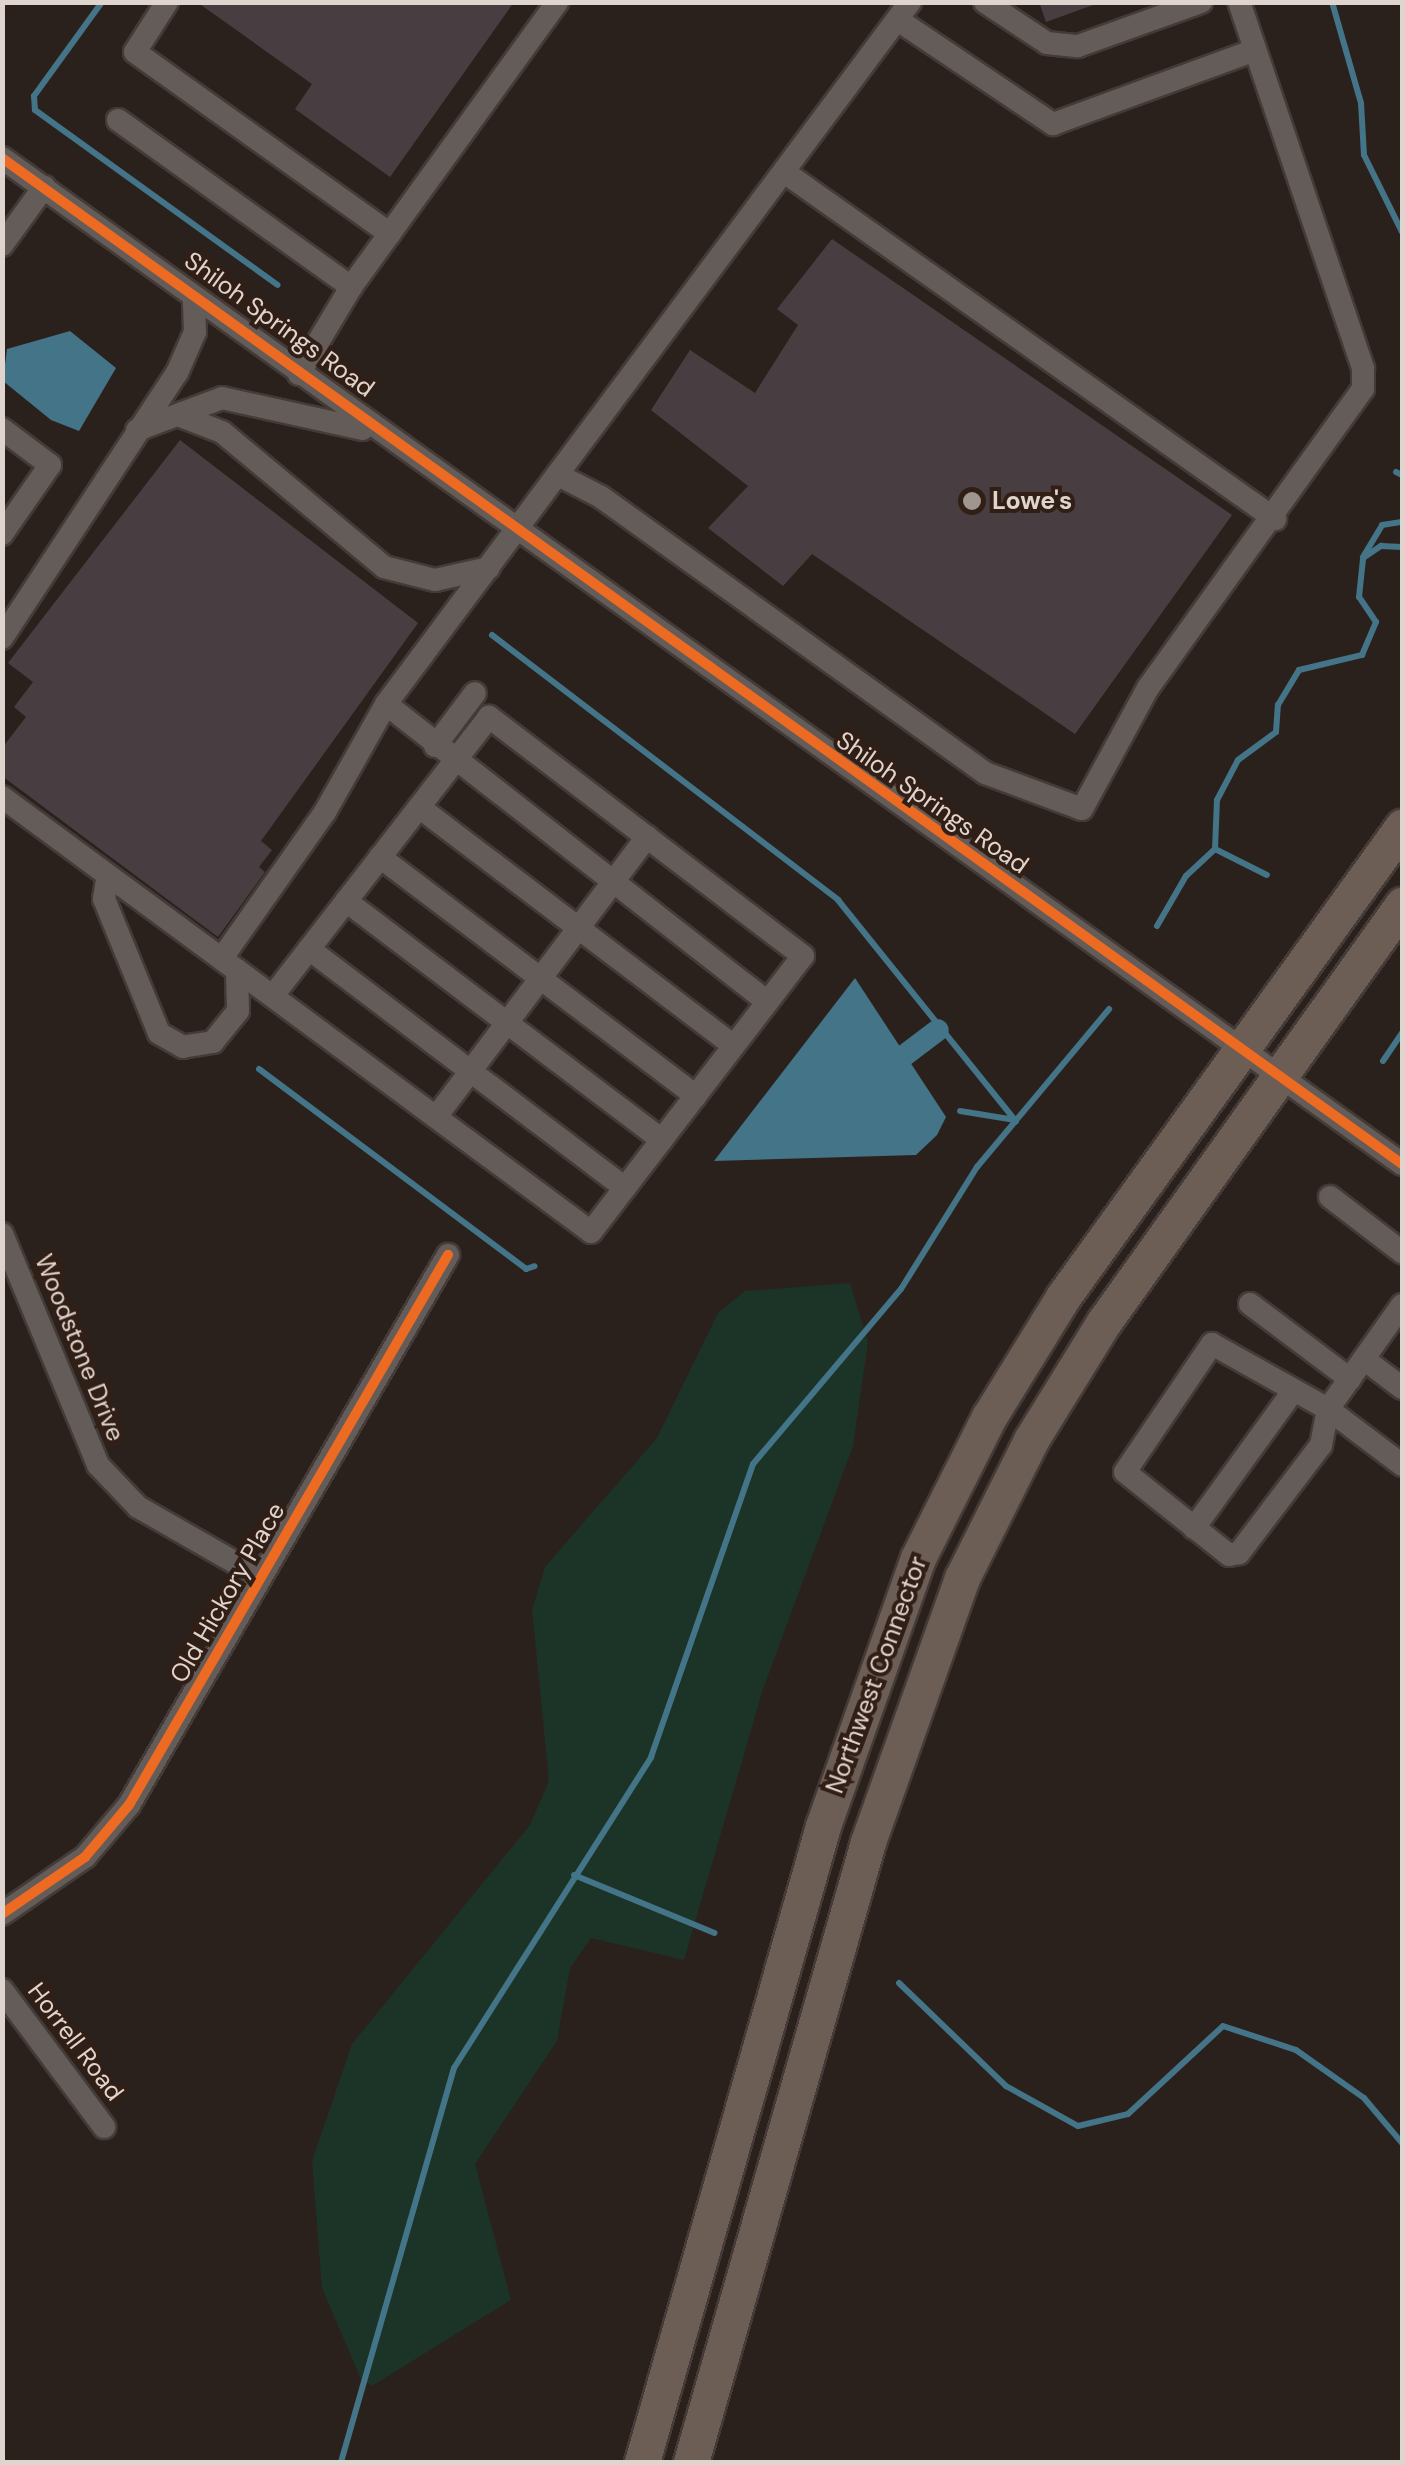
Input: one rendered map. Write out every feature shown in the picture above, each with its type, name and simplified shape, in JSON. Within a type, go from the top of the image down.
[{"type":"highway","name":"Northwest Connector","points":[[642,2462],[824,1826],[918,1558],[989,1418],[1063,1298],[1402,827]]},
{"type":"highway","name":"Northwest Connector","points":[[692,2462],[868,1842],[962,1578],[1031,1440],[1104,1322],[1402,905]]},
{"type":"street","points":[[166,2],[136,52],[390,234]]},
{"type":"street","points":[[299,374],[351,287],[558,2]]},
{"type":"street","points":[[985,2],[1047,43],[1078,46],[1201,2]]},
{"type":"street","points":[[562,477],[601,497],[970,764],[1082,808],[1148,688],[1274,519],[1364,381],[1252,51],[1239,2]]},
{"type":"street","points":[[229,964],[319,823],[386,704],[562,477],[701,274],[786,174],[904,12],[1053,124],[1252,51]]},
{"type":"street","points":[[118,120],[351,287]]},
{"type":"street","name":"Shiloh Springs Road","points":[[2,158],[1402,1164]]},
{"type":"street","points":[[786,174],[1274,519]]},
{"type":"street","points":[[2,245],[44,187]]},
{"type":"street","points":[[2,638],[183,363],[195,332],[194,299]]},
{"type":"street","points":[[137,430],[222,398],[245,399],[382,434]]},
{"type":"street","points":[[178,416],[222,432],[384,567],[435,580],[490,567]]},
{"type":"street","points":[[2,429],[50,464],[2,534]]},
{"type":"street","points":[[435,746],[475,692]]},
{"type":"street","points":[[386,704],[454,762],[768,1002]]},
{"type":"street","points":[[2,797],[107,879],[273,995],[591,1232],[804,956],[489,717],[273,995]]},
{"type":"street","points":[[419,807],[734,1046]]},
{"type":"street","points":[[436,1117],[647,837]]},
{"type":"street","points":[[380,857],[696,1096]]},
{"type":"street","points":[[107,879],[104,899],[150,1016],[170,1042],[199,1047],[224,1034],[240,996],[229,964]]},
{"type":"street","points":[[346,901],[662,1140]]},
{"type":"street","points":[[309,948],[625,1188]]},
{"type":"street","points":[[1330,1197],[1402,1252]]},
{"type":"street","name":"Woodstone Drive","points":[[2,1234],[86,1442],[113,1485],[260,1577]]},
{"type":"street","name":"Old Hickory Place","points":[[2,1914],[109,1832],[448,1254]]},
{"type":"street","points":[[1250,1304],[1350,1379]]},
{"type":"street","points":[[1402,1305],[1328,1409],[1320,1445],[1248,1547],[1229,1555],[1125,1472],[1204,1348],[1222,1344],[1291,1394],[1328,1409],[1402,1465]]},
{"type":"street","points":[[1364,1360],[1402,1388]]},
{"type":"street","points":[[1194,1528],[1291,1394]]},
{"type":"street","name":"Horrell Road","points":[[2,1990],[104,2127]]},
{"type":"green space","points":[[850,1283],[868,1342],[853,1446],[763,1689],[684,1960],[591,1938],[570,1968],[557,2041],[475,2164],[511,2300],[372,2386],[361,2379],[322,2288],[312,2161],[352,2044],[530,1825],[549,1781],[532,1610],[545,1567],[657,1438],[718,1313],[745,1291]]},
{"type":"water","points":[[70,331],[116,368],[79,431],[51,420],[3,381],[7,349]]},
{"type":"water","points":[[855,978],[946,1117],[937,1135],[916,1155],[714,1161]]},
{"type":"building","points":[[197,2],[514,2],[390,177],[295,109],[312,84]]},
{"type":"building","points":[[1039,2],[1093,2],[1093,5],[1046,22]]},
{"type":"building","name":"Lowe's","points":[[832,239],[1232,515],[1075,734],[812,554],[783,586],[708,528],[748,486],[651,410],[690,350],[755,393],[798,325],[777,309]]},
{"type":"building","points":[[180,440],[418,623],[261,841],[272,850],[259,867],[265,872],[218,937],[2,776],[2,748],[26,717],[14,707],[33,682],[8,663]]},
{"type":"waterway","points":[[102,2],[34,96],[35,110],[278,285]]},
{"type":"waterway","points":[[1332,2],[1361,103],[1364,155],[1402,232]]},
{"type":"waterway","points":[[1396,472],[1402,475]]},
{"type":"waterway","points":[[1363,557],[1382,525],[1402,522]]},
{"type":"waterway","points":[[1157,926],[1186,876],[1215,849],[1217,800],[1238,760],[1276,732],[1278,705],[1299,670],[1362,655],[1376,622],[1359,597],[1363,558],[1381,546],[1402,547]]},
{"type":"waterway","points":[[492,635],[838,900],[1016,1121]]},
{"type":"waterway","points":[[1215,849],[1267,875]]},
{"type":"waterway","points":[[341,2462],[454,2068],[651,1757],[753,1464],[901,1289],[977,1167],[1109,1009]]},
{"type":"waterway","points":[[897,1061],[938,1030]]},
{"type":"waterway","points":[[1383,1061],[1402,1033]]},
{"type":"waterway","points":[[259,1069],[526,1269],[535,1266]]},
{"type":"waterway","points":[[960,1111],[1015,1120]]},
{"type":"waterway","points":[[574,1875],[715,1933]]},
{"type":"waterway","points":[[899,1983],[1006,2086],[1078,2126],[1128,2114],[1223,2026],[1296,2050],[1364,2098],[1402,2143]]},
{"type":"cycle path","points":[[2,158],[1402,1164]]},
{"type":"cycle path","points":[[2,1914],[85,1857],[129,1805],[448,1255]]},
{"type":"place","name":"Lowe's","points":[[972,501]]}]
